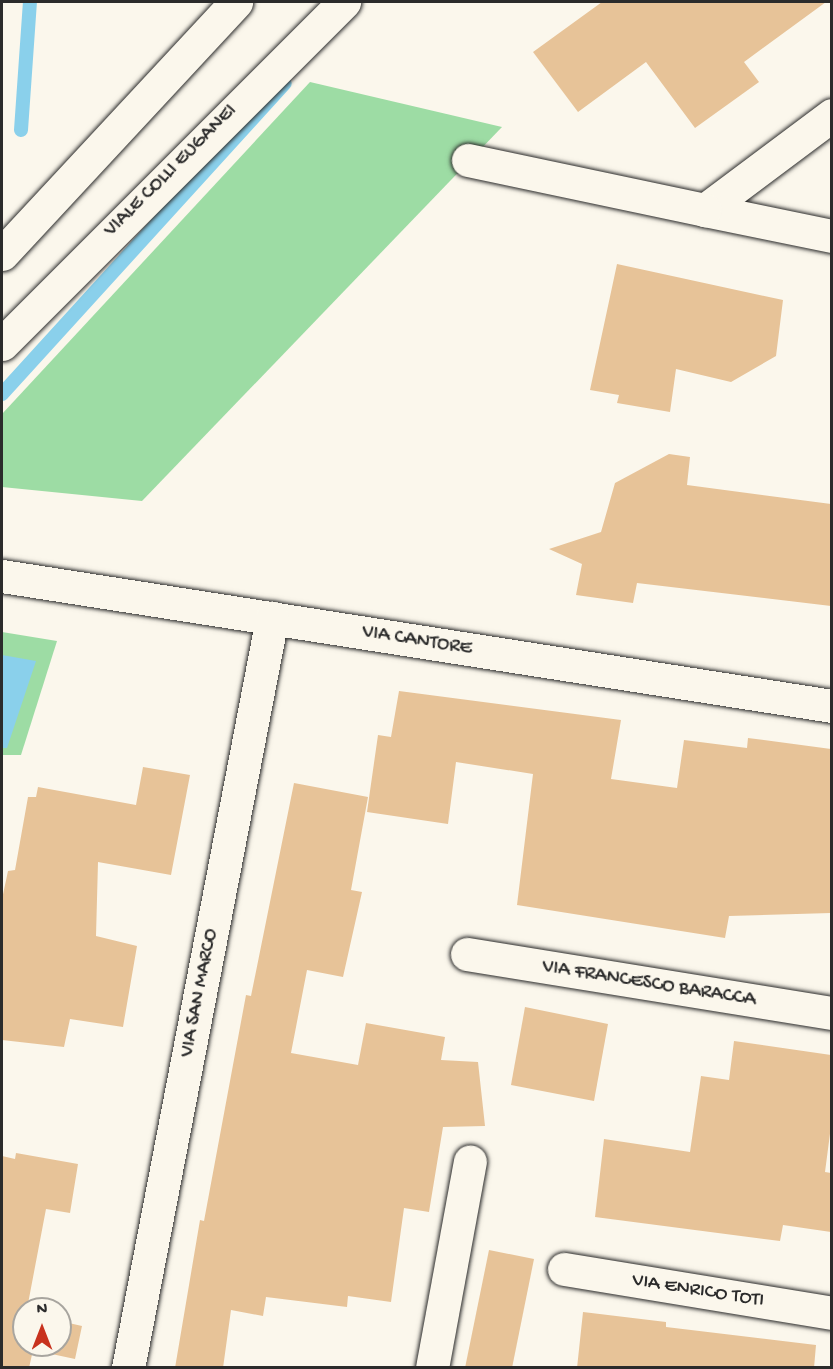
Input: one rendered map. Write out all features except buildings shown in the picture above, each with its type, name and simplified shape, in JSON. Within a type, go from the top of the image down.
[{"type":"street","points":[[2,254],[236,2]]},
{"type":"street","name":"VIALE COLLI EUGANEI","points":[[2,344],[344,2]]},
{"type":"street","points":[[705,210],[831,115]]},
{"type":"street","points":[[468,160],[831,236]]},
{"type":"street","name":"VIA CANTORE","points":[[2,576],[831,706]]},
{"type":"street","name":"VIA SAN MARCO","points":[[128,1368],[272,618]]},
{"type":"street","name":"VIA FRANCESCO BARACCA","points":[[467,954],[831,1013]]},
{"type":"street","points":[[432,1368],[470,1161]]},
{"type":"street","name":"VIA ENRICO TOTI","points":[[564,1269],[831,1313]]},
{"type":"green space","points":[[310,82],[502,127],[142,501],[2,487],[2,414]]},
{"type":"green space","points":[[2,632],[57,641],[21,755],[2,755]]},
{"type":"water","points":[[2,655],[36,661],[7,748],[2,748]]},
{"type":"waterway","points":[[21,130],[30,2]]},
{"type":"waterway","points":[[2,394],[285,83]]}]
